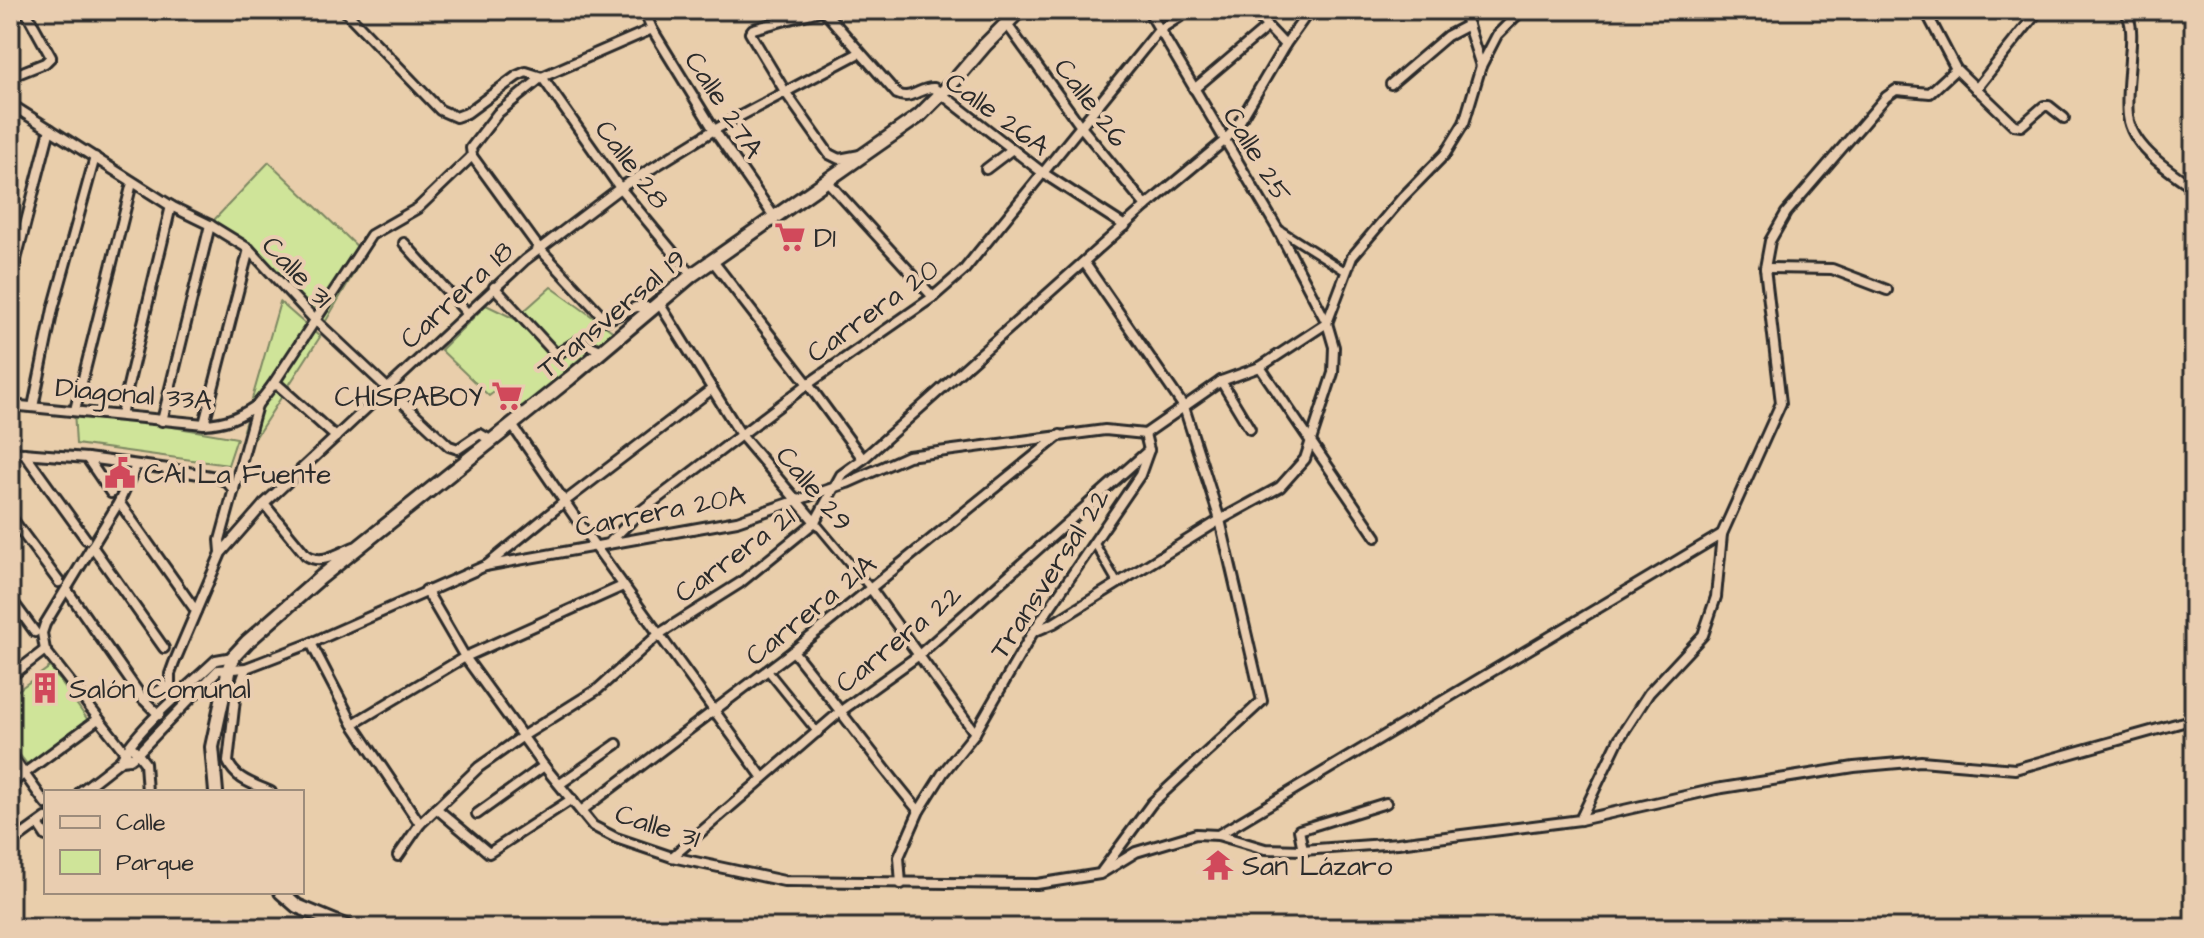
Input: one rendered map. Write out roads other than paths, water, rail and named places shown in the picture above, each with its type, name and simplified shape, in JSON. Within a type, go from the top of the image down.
[{"type":"main road","name":"Transversal 19","points":[[237,665],[247,642],[363,543],[603,351],[692,275],[919,116],[1020,10]]},
{"type":"main road","points":[[216,790],[212,747],[237,665]]},
{"type":"main road","points":[[283,894],[297,906],[350,928]]},
{"type":"street","points":[[10,77],[49,61],[51,57],[25,10]]},
{"type":"street","points":[[344,10],[440,110],[456,117],[467,113],[517,76],[526,72],[542,77]]},
{"type":"street","name":"Calle 27A","points":[[644,10],[652,29],[714,130],[775,218]]},
{"type":"street","points":[[823,10],[751,31],[786,93],[829,154],[839,159],[870,153]]},
{"type":"street","name":"Calle 26A","points":[[823,10],[902,97],[934,88],[1011,150],[1125,226]]},
{"type":"street","name":"Calle 25","points":[[1148,10],[1223,142],[1277,228],[1327,323]]},
{"type":"street","name":"Carrera 20","points":[[610,542],[641,511],[808,384],[933,297],[964,270],[1159,30],[1190,10]]},
{"type":"street","points":[[1252,10],[1285,45]]},
{"type":"street","name":"Carrera 21","points":[[398,856],[420,824],[479,767],[598,689],[659,634],[740,583],[815,522],[841,475],[1223,142],[1236,128],[1285,45],[1310,10]]},
{"type":"street","points":[[1463,10],[1481,66]]},
{"type":"street","points":[[1033,632],[1054,623],[1220,520],[1280,487],[1305,459],[1333,373],[1334,347],[1327,323],[1345,271],[1352,257],[1402,198],[1445,154],[1464,123],[1481,66],[1497,35],[1522,10]]},
{"type":"street","points":[[1925,10],[1956,69],[2014,125],[2021,126],[2044,106],[2049,106],[2064,118]]},
{"type":"street","points":[[1976,89],[2039,10]]},
{"type":"street","points":[[2125,10],[2133,32],[2128,118],[2137,139],[2148,151],[2194,188]]},
{"type":"street","name":"Calle 26","points":[[1006,23],[1082,128],[1146,206]]},
{"type":"street","points":[[1391,84],[1447,36],[1468,25]]},
{"type":"street","points":[[1194,89],[1267,27]]},
{"type":"street","points":[[257,405],[275,386],[371,235],[418,208],[471,152],[498,113],[542,77],[652,29]]},
{"type":"street","name":"Carrera 18","points":[[170,685],[174,663],[221,553],[264,504],[494,287],[539,248],[620,188],[714,130],[859,53]]},
{"type":"street","points":[[1580,820],[1619,739],[1649,693],[1703,635],[1716,597],[1722,534],[1781,403],[1765,268],[1770,241],[1786,213],[1886,97],[1896,90],[1930,93],[1956,69]]},
{"type":"street","name":"Calle 28","points":[[542,77],[620,188],[692,275]]},
{"type":"street","name":"Calle 31","points":[[10,104],[132,183],[249,249],[315,320],[454,449],[480,434],[492,441]]},
{"type":"street","points":[[10,283],[50,129]]},
{"type":"street","points":[[986,169],[1011,150]]},
{"type":"street","points":[[471,152],[539,248],[606,320],[636,307],[656,305]]},
{"type":"street","points":[[33,407],[53,309],[95,157]]},
{"type":"street","points":[[828,182],[933,297]]},
{"type":"street","points":[[75,410],[132,183]]},
{"type":"street","points":[[121,415],[171,206]]},
{"type":"street","points":[[162,421],[210,225]]},
{"type":"street","points":[[1277,228],[1345,271]]},
{"type":"street","points":[[404,243],[467,313]]},
{"type":"street","points":[[204,424],[249,249]]},
{"type":"street","points":[[712,260],[863,459]]},
{"type":"street","points":[[1084,262],[1184,407],[1220,520],[1262,701],[1152,803],[1100,874]]},
{"type":"street","points":[[1765,268],[1832,269],[1887,290]]},
{"type":"street","points":[[494,287],[554,352],[559,353],[578,341],[603,351]]},
{"type":"street","name":"Calle 29","points":[[656,305],[741,435],[871,589],[975,733]]},
{"type":"street","points":[[1149,450],[1145,434],[1221,381],[1260,367],[1327,323]]},
{"type":"street","points":[[1260,367],[1376,537]]},
{"type":"street","points":[[1221,381],[1250,429]]},
{"type":"street","points":[[275,386],[336,437]]},
{"type":"street","points":[[485,566],[712,389]]},
{"type":"street","name":"Diagonal 33A","points":[[10,405],[204,424],[223,423],[240,417],[257,405]]},
{"type":"street","name":"Diagonal 33A","points":[[221,553],[220,540],[257,405]]},
{"type":"street","points":[[512,425],[623,586],[763,778]]},
{"type":"street","name":"Carrera 20A","points":[[237,665],[311,643],[485,566],[737,521],[836,486],[908,456],[1060,434],[1105,430],[1145,434]]},
{"type":"street","name":"Carrera 21A","points":[[581,811],[716,712],[1060,434]]},
{"type":"street","name":"Transversal 22","points":[[901,884],[899,857],[919,811],[943,773],[975,733],[1033,632],[1140,475],[1149,450]]},
{"type":"street","name":"Carrera 22","points":[[672,857],[841,711],[919,655],[1149,450]]},
{"type":"street","points":[[10,452],[87,458],[216,477],[234,490]]},
{"type":"street","points":[[24,453],[164,648]]},
{"type":"street","points":[[87,458],[111,493]]},
{"type":"street","points":[[136,466],[119,502],[89,542],[67,590],[42,633],[45,650],[98,719],[129,754],[145,763],[147,790]]},
{"type":"street","points":[[119,502],[196,611]]},
{"type":"street","points":[[264,504],[313,560],[322,560],[363,543]]},
{"type":"street","points":[[10,516],[59,582]]},
{"type":"street","points":[[1218,835],[1722,534]]},
{"type":"street","points":[[1093,540],[1118,584]]},
{"type":"street","points":[[353,724],[465,657],[623,586]]},
{"type":"street","points":[[67,590],[143,699],[159,715]]},
{"type":"street","name":"Calle 31","points":[[426,590],[465,657],[544,766],[593,826],[616,838],[672,857],[784,881],[1037,884],[1100,874]]},
{"type":"street","points":[[10,598],[35,632]]},
{"type":"street","points":[[311,643],[353,724],[420,824]]},
{"type":"street","points":[[10,677],[45,650]]},
{"type":"street","points":[[793,651],[876,761],[919,811]]},
{"type":"street","points":[[129,754],[159,715],[216,660],[237,665]]},
{"type":"street","points":[[83,790],[129,754],[210,676],[218,670],[237,665]]},
{"type":"street","points":[[237,665],[228,762],[241,779],[266,790]]},
{"type":"street","points":[[768,671],[818,733]]},
{"type":"street","points":[[143,699],[170,685],[180,695]]},
{"type":"street","points":[[10,784],[98,719]]},
{"type":"street","points":[[1100,874],[1136,852],[1196,834],[1218,835],[1265,849],[1303,850],[1398,843],[1580,820],[1716,789],[1854,767],[1921,761],[2015,769],[2194,719]]},
{"type":"street","points":[[560,784],[617,744]]},
{"type":"street","points":[[10,754],[44,801]]},
{"type":"street","points":[[477,814],[544,766]]},
{"type":"street","points":[[436,808],[489,853],[572,799]]},
{"type":"street","points":[[1303,850],[1299,830],[1386,803]]},
{"type":"street","points":[[10,844],[42,821]]},
{"type":"place","name":"D1","points":[[790,237]]},
{"type":"place","name":"CHISPABOY","points":[[507,396]]},
{"type":"place","name":"CAI La Fuente","points":[[120,473]]},
{"type":"place","name":"Salón Comunal","points":[[45,688]]},
{"type":"place","name":"San Lázaro","points":[[1218,865]]}]
